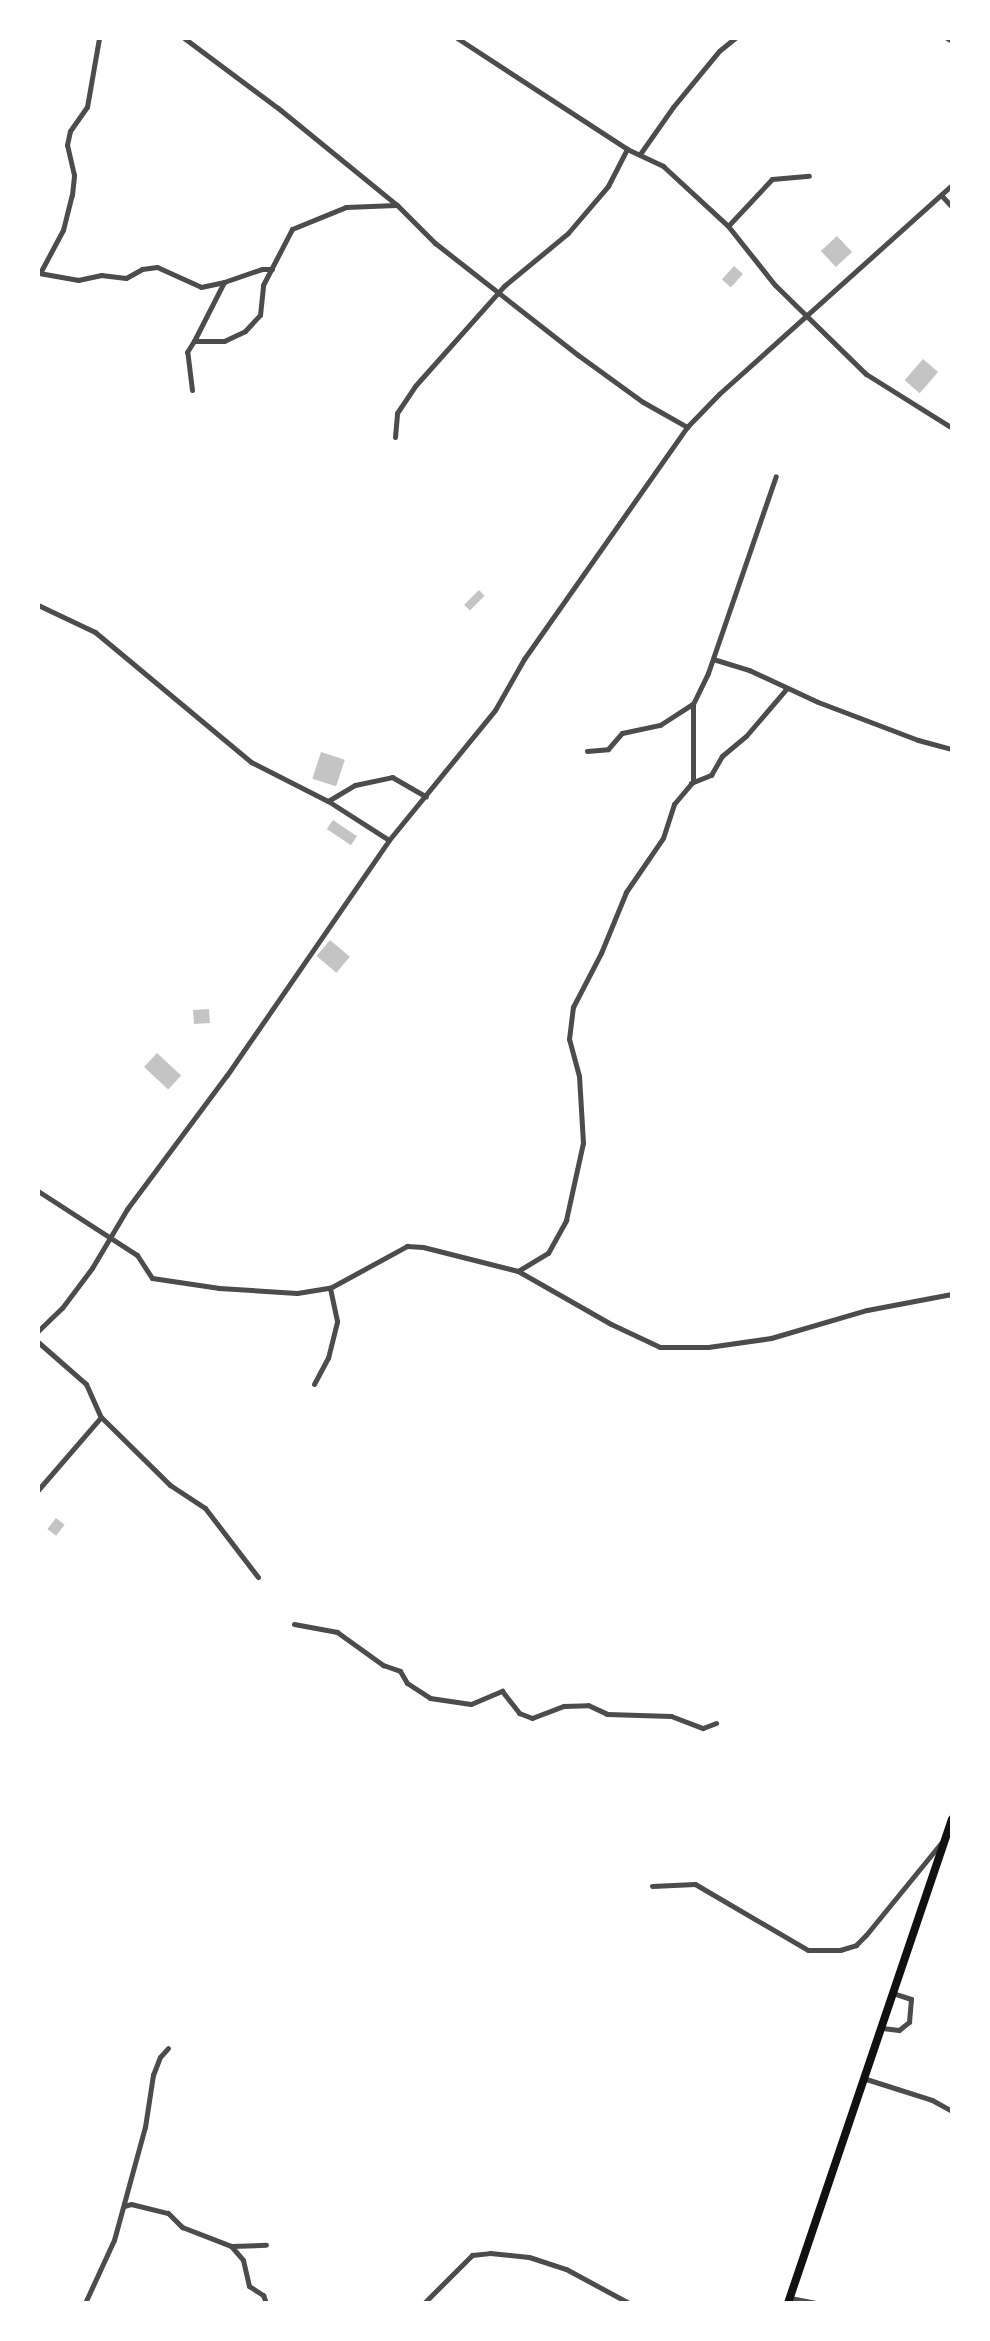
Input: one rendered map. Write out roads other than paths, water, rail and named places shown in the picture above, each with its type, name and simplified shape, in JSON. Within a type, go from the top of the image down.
[{"type":"highway","points":[[789,2300],[952,1819]]},
{"type":"street","points":[[99,38],[87,107],[70,131],[67,145],[74,175],[72,195],[63,230],[39,274],[78,280],[101,275],[126,278],[142,269],[157,267],[201,287],[262,269],[272,269]]},
{"type":"street","points":[[184,38],[278,108],[397,205],[435,243],[643,402],[687,427]]},
{"type":"street","points":[[457,38],[627,149],[663,166],[728,226],[775,285],[866,374],[952,428]]},
{"type":"street","points":[[640,154],[673,107],[719,51],[735,38]]},
{"type":"street","points":[[395,437],[397,413],[409,395],[499,292],[568,233],[608,186],[627,149]]},
{"type":"street","points":[[728,226],[772,179],[809,176]]},
{"type":"street","points":[[38,1331],[62,1308],[389,840],[495,710],[524,659],[687,427],[719,394],[952,185]]},
{"type":"street","points":[[941,195],[952,207]]},
{"type":"street","points":[[194,341],[224,341],[245,331],[260,315],[263,285],[292,229],[346,207],[397,205]]},
{"type":"street","points":[[192,390],[187,352],[224,282]]},
{"type":"street","points":[[518,1271],[538,1262],[561,1235],[583,1143],[579,1076],[569,1039],[573,1007],[601,953],[626,892],[663,838],[674,804],[690,783],[695,751],[690,729],[693,704],[713,659],[776,476]]},
{"type":"street","points":[[38,605],[95,632],[251,762],[328,801],[389,840]]},
{"type":"street","points":[[713,659],[749,670],[918,740],[952,749]]},
{"type":"street","points":[[690,783],[711,775],[722,756],[746,736],[787,688]]},
{"type":"street","points":[[587,751],[608,749],[622,733],[660,725],[693,704]]},
{"type":"street","points":[[328,801],[355,785],[392,777],[426,797]]},
{"type":"street","points":[[38,1191],[137,1255],[152,1278],[219,1288],[297,1293],[330,1288],[407,1246],[423,1247],[518,1271],[611,1324],[660,1347],[708,1347],[771,1338],[867,1310],[952,1294]]},
{"type":"street","points":[[314,1384],[328,1358],[337,1321],[330,1288]]},
{"type":"street","points":[[38,1342],[86,1384],[101,1417],[170,1485],[205,1508],[258,1577]]},
{"type":"street","points":[[38,1490],[101,1417]]},
{"type":"street","points":[[294,1624],[337,1632],[383,1665],[400,1671],[407,1683],[430,1698],[471,1704],[502,1691],[519,1713],[532,1718],[564,1706],[588,1705],[607,1714],[671,1716],[703,1728],[716,1723]]},
{"type":"street","points":[[652,1886],[695,1884],[808,1950],[840,1950],[856,1945],[866,1935],[915,1879],[946,1835]]},
{"type":"street","points":[[882,2028],[899,2030],[909,2022],[911,1999],[893,1993]]},
{"type":"street","points":[[85,2303],[114,2240],[145,2127],[153,2075],[160,2057],[168,2048]]},
{"type":"street","points":[[866,2079],[932,2100],[952,2111]]},
{"type":"street","points":[[123,2206],[131,2204],[168,2213],[182,2227],[231,2246],[266,2245]]},
{"type":"street","points":[[231,2246],[243,2260],[249,2286],[263,2295],[266,2303]]},
{"type":"street","points":[[424,2303],[472,2255],[490,2253],[529,2257],[566,2269],[629,2303]]},
{"type":"street","points":[[789,2300],[815,2303]]}]
